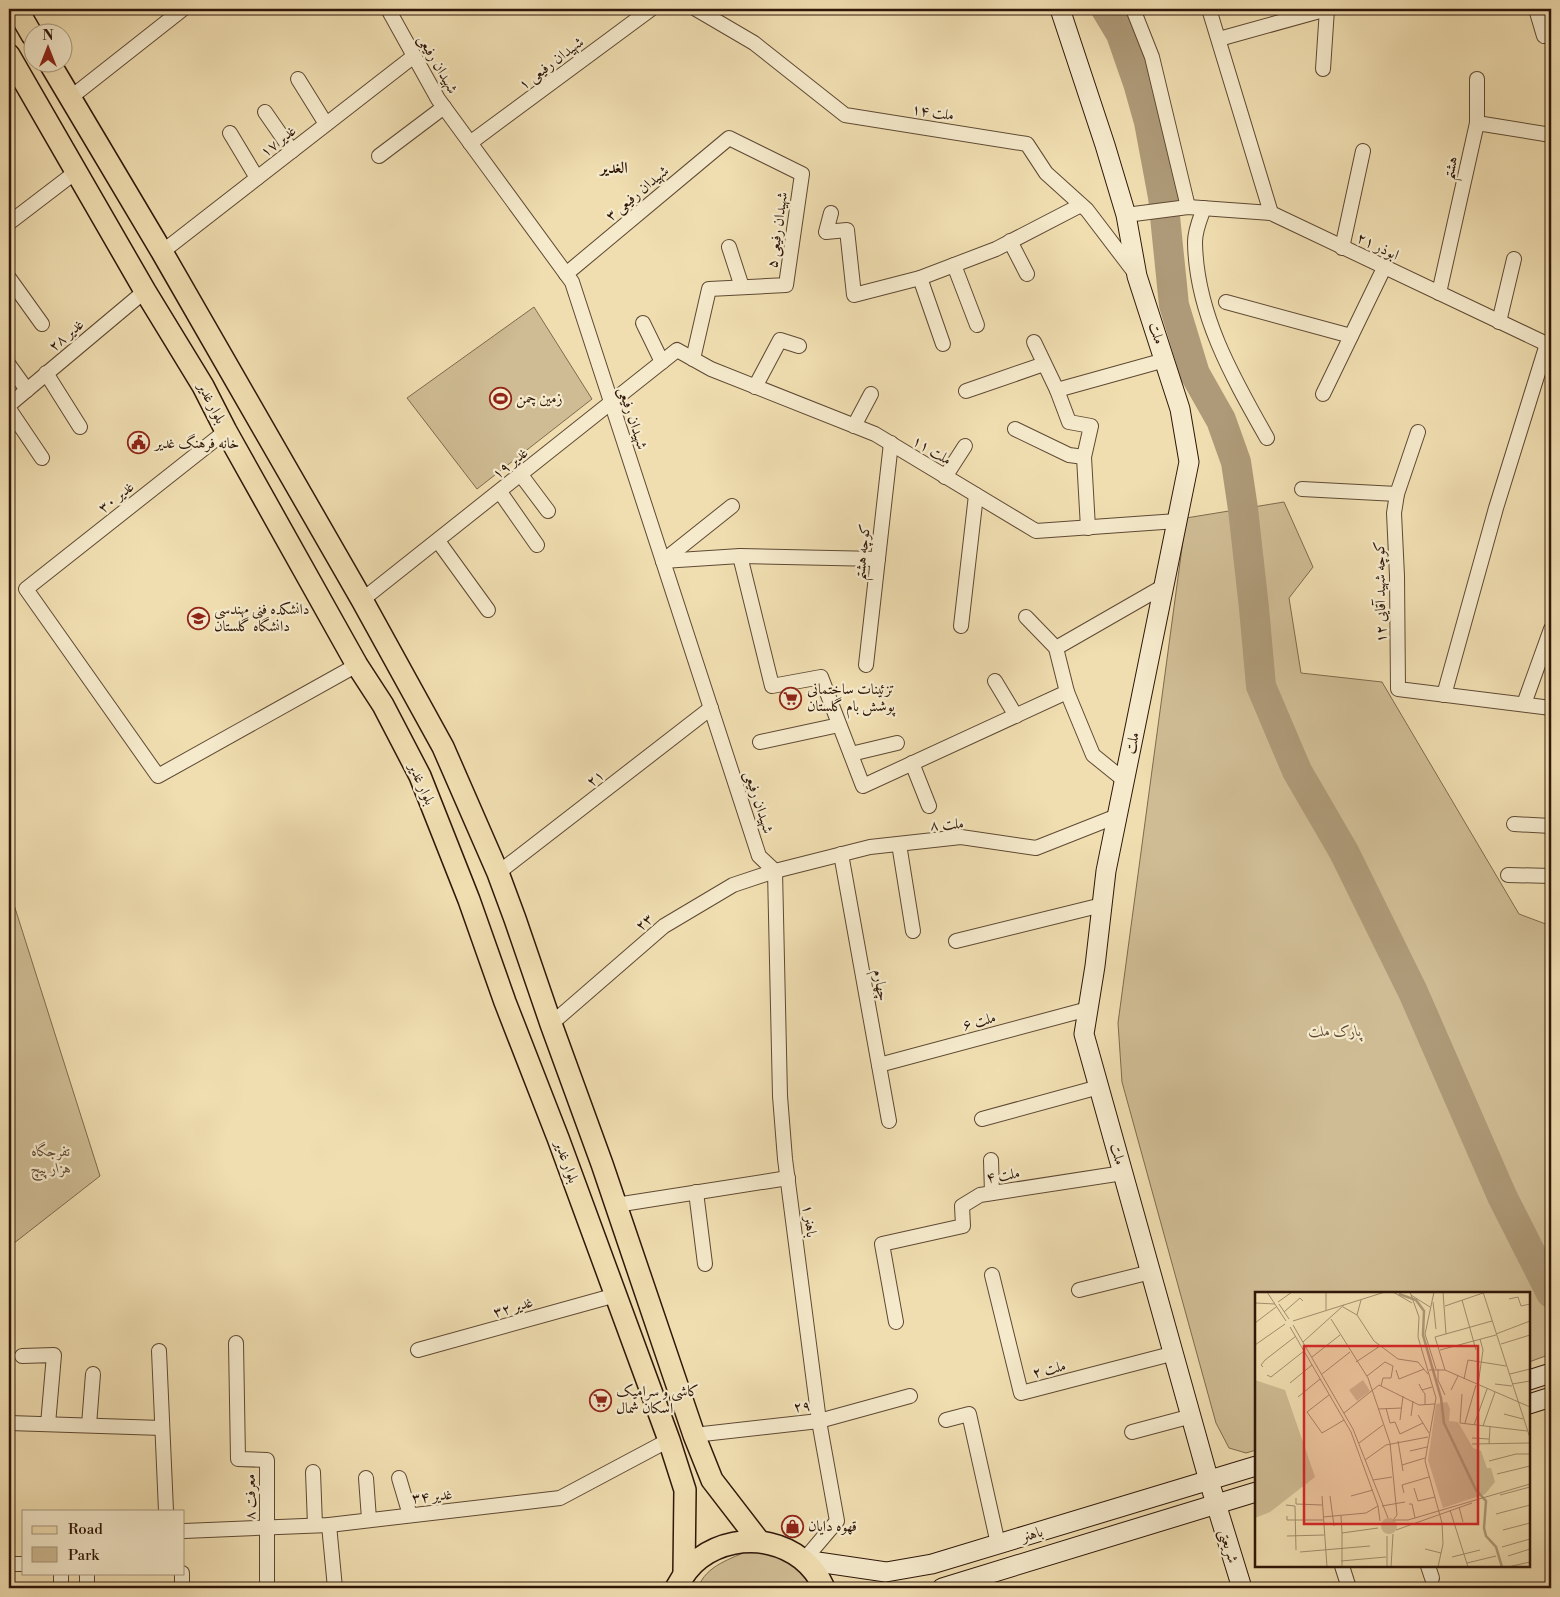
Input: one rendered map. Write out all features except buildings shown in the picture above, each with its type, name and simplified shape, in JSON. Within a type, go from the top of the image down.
[{"type":"main road","points":[[17,9],[24,22]]},
{"type":"main road","name":"ملت","points":[[1060,9],[1126,215],[1137,276],[1180,408],[1189,462],[1106,870],[1084,1034],[1210,1481]]},
{"type":"main road","name":"بلوار غدیر","points":[[9,55],[145,291],[204,386],[226,431],[357,665],[383,705],[420,776],[669,1440],[685,1490],[680,1581]]},
{"type":"main road","name":"بلوار غدیر","points":[[55,72],[162,252],[362,600],[443,747],[516,918],[694,1435],[712,1480],[759,1541]]},
{"type":"main road","points":[[1530,1380],[1551,1373]]},
{"type":"main road","points":[[1530,1404],[1551,1397]]},
{"type":"main road","name":"باهنر","points":[[804,1560],[886,1572],[932,1564],[1255,1466]]},
{"type":"main road","name":"شریعتی","points":[[1210,1481],[1242,1588]]},
{"type":"main road","name":"باهنر","points":[[942,1588],[1255,1492]]},
{"type":"main road","points":[[680,1581],[699,1559],[717,1548],[737,1541],[759,1541],[783,1547],[804,1560],[820,1579],[824,1588]]},
{"type":"street","points":[[70,98],[183,9]]},
{"type":"street","name":"شهیدان رفیعی","points":[[388,9],[444,107],[572,282],[759,856],[775,871]]},
{"type":"street","name":"۱ شهیدان رفیعی","points":[[470,143],[651,9]]},
{"type":"street","name":"۱۴ ملت","points":[[696,9],[754,43],[845,115],[1027,144],[1046,173],[1087,210],[1137,276]]},
{"type":"street","points":[[1133,9],[1152,57],[1185,207]]},
{"type":"street","points":[[1209,9],[1271,213]]},
{"type":"street","points":[[1219,39],[1327,9],[1323,69]]},
{"type":"street","points":[[1536,9],[1544,36]]},
{"type":"street","name":"۱۷ غدیر","points":[[162,252],[414,56]]},
{"type":"street","points":[[298,78],[326,124]]},
{"type":"street","name":"هشتم","points":[[1439,293],[1476,123],[1477,79]]},
{"type":"street","points":[[379,156],[444,107]]},
{"type":"street","points":[[265,112],[292,151]]},
{"type":"street","points":[[1476,123],[1551,135]]},
{"type":"street","points":[[230,133],[258,178]]},
{"type":"street","name":"۳ شهیدان رفیعی","points":[[566,274],[729,138]]},
{"type":"street","name":"۵ شهیدان رفیعی","points":[[693,359],[709,290],[786,284],[802,174],[729,138]]},
{"type":"street","points":[[1342,248],[1363,151]]},
{"type":"street","points":[[9,223],[77,171]]},
{"type":"street","points":[[831,214],[826,232],[847,230],[854,295],[920,278],[954,265],[1010,241],[1081,205]]},
{"type":"street","name":"۲۱ ابوذر","points":[[1126,215],[1185,207],[1271,213],[1549,345]]},
{"type":"street","points":[[1204,208],[1195,241],[1203,300],[1211,327],[1227,363],[1268,438]]},
{"type":"street","points":[[1010,241],[1027,274]]},
{"type":"street","points":[[729,247],[742,287]]},
{"type":"street","points":[[1500,322],[1514,259]]},
{"type":"street","points":[[954,265],[977,325]]},
{"type":"street","points":[[1323,394],[1384,268]]},
{"type":"street","points":[[9,278],[42,324]]},
{"type":"street","points":[[920,278],[943,344]]},
{"type":"street","name":"۲۸ غدیر","points":[[9,407],[46,373],[145,291]]},
{"type":"street","points":[[1226,302],[1351,336]]},
{"type":"street","points":[[642,323],[662,362]]},
{"type":"street","points":[[755,387],[780,340],[799,346]]},
{"type":"street","points":[[1034,342],[1070,422],[1091,426],[1084,456],[1088,528]]},
{"type":"street","points":[[1549,345],[1496,508],[1444,695],[1551,708]]},
{"type":"street","name":"۱۹ غدیر","points":[[362,600],[677,350]]},
{"type":"street","name":"۱۱ ملت","points":[[677,350],[711,369],[875,434],[1036,532],[1177,521]]},
{"type":"street","points":[[1057,390],[1165,360]]},
{"type":"street","points":[[966,391],[1044,364]]},
{"type":"street","points":[[9,365],[27,390]]},
{"type":"street","points":[[46,373],[80,427]]},
{"type":"street","points":[[854,426],[871,394]]},
{"type":"street","points":[[9,407],[42,458]]},
{"type":"street","points":[[1015,429],[1069,455],[1084,456]]},
{"type":"street","name":"غدیر ۳۰","points":[[226,431],[26,589],[158,776],[357,665]]},
{"type":"street","name":"کوچه شهید آقایی ۱۲","points":[[1418,432],[1397,494],[1394,513],[1397,576],[1398,689],[1444,695]]},
{"type":"street","name":"کوچه هشتم","points":[[866,664],[891,443]]},
{"type":"street","points":[[945,477],[965,446]]},
{"type":"street","points":[[521,475],[548,511]]},
{"type":"street","points":[[1302,490],[1397,494]]},
{"type":"street","points":[[500,492],[537,546]]},
{"type":"street","points":[[961,626],[976,495]]},
{"type":"street","points":[[663,560],[732,506]]},
{"type":"street","points":[[438,541],[488,610]]},
{"type":"street","points":[[663,560],[740,556],[878,559]]},
{"type":"street","points":[[740,556],[772,686],[821,677],[863,786],[1067,692]]},
{"type":"street","points":[[1056,648],[1164,586]]},
{"type":"street","points":[[1026,617],[1056,648],[1067,692],[1093,755],[1124,780]]},
{"type":"street","points":[[1524,704],[1551,629]]},
{"type":"street","points":[[995,681],[1016,716]]},
{"type":"street","name":"۲۱","points":[[498,873],[711,708]]},
{"type":"street","points":[[760,742],[840,725]]},
{"type":"street","points":[[851,754],[898,743]]},
{"type":"street","points":[[912,763],[929,806]]},
{"type":"street","name":"۸ ملت","points":[[775,871],[870,847],[961,837],[1036,848],[1117,816]]},
{"type":"street","points":[[1514,824],[1551,826]]},
{"type":"street","points":[[899,844],[913,931]]},
{"type":"street","name":"چهارم","points":[[841,854],[889,1121]]},
{"type":"street","name":"۲۳","points":[[551,1024],[664,926],[733,884],[775,871]]},
{"type":"street","name":"باهنر ۱","points":[[775,871],[780,1096],[788,1178],[819,1421],[837,1521],[804,1560]]},
{"type":"street","points":[[1508,875],[1551,876]]},
{"type":"street","points":[[956,941],[1102,905]]},
{"type":"street","name":"۶ ملت","points":[[879,1065],[1088,1008]]},
{"type":"street","points":[[982,1118],[1099,1087]]},
{"type":"street","points":[[990,1160],[992,1194]]},
{"type":"street","name":"۴ ملت","points":[[896,1322],[882,1244],[963,1226],[962,1206],[980,1195],[1123,1173]]},
{"type":"street","points":[[616,1205],[788,1178]]},
{"type":"street","points":[[696,1192],[705,1264]]},
{"type":"street","points":[[1079,1290],[1152,1272]]},
{"type":"street","name":"۲ ملت","points":[[992,1275],[1021,1393],[1175,1353]]},
{"type":"street","name":"۳۲ غدیر","points":[[418,1350],[616,1295]]},
{"type":"street","name":"معرفت ۸","points":[[236,1343],[238,1459],[266,1460],[266,1588]]},
{"type":"street","points":[[159,1351],[166,1510]]},
{"type":"street","points":[[22,1356],[54,1355],[48,1424]]},
{"type":"street","points":[[88,1425],[93,1374]]},
{"type":"street","name":"۲۹","points":[[694,1435],[819,1421],[910,1396]]},
{"type":"street","points":[[946,1420],[969,1414],[998,1544]]},
{"type":"street","points":[[1132,1432],[1192,1416]]},
{"type":"street","points":[[9,1423],[162,1428]]},
{"type":"street","name":"۳۴ غدیر","points":[[185,1531],[329,1525],[560,1498],[669,1440]]},
{"type":"street","points":[[313,1472],[315,1525]]},
{"type":"street","points":[[366,1478],[369,1519]]},
{"type":"street","points":[[399,1478],[410,1515]]},
{"type":"street","points":[[329,1525],[335,1588]]},
{"type":"street","points":[[9,1564],[22,1564]]},
{"type":"street","points":[[1342,1567],[1349,1588]]},
{"type":"street","points":[[61,1574],[61,1588]]},
{"type":"street","points":[[87,1574],[87,1588]]},
{"type":"street","points":[[182,1574],[182,1588]]},
{"type":"green space","name":"زمین چمن","points":[[534,307],[592,399],[477,489],[407,398]]},
{"type":"green space","name":"پارک ملت","points":[[1284,502],[1313,567],[1289,598],[1301,673],[1382,682],[1519,914],[1551,926],[1551,1354],[1530,1362],[1530,1292],[1255,1292],[1255,1450],[1246,1453],[1229,1448],[1216,1423],[1122,1082],[1118,1023],[1186,518]]},
{"type":"green space","name":"تفرجگاه هزار پیچ","points":[[9,889],[100,1176],[9,1247]]},
{"type":"green space","points":[[752,1549],[786,1552],[823,1588],[698,1588],[702,1580],[713,1568]]},
{"type":"waterway","points":[[1106,9],[1121,34],[1149,122],[1163,197],[1174,305],[1195,374],[1221,420],[1236,462],[1243,509],[1261,686],[1297,771],[1344,852],[1413,992],[1502,1196],[1551,1293]]},
{"type":"place","name":"زمین چمن","points":[[500,398]]},
{"type":"place","name":"خانه فرهنگ غدیر","points":[[139,443]]},
{"type":"place","name":"دانشکده فنی مهندسی دانشگاه گلستان","points":[[198,618]]},
{"type":"place","name":"تزئینات ساختمانی پوشش بام گلستان","points":[[791,698]]},
{"type":"place","name":"کاشی و سرامیک اسکان شمال","points":[[600,1400]]},
{"type":"place","name":"قهوه دایان","points":[[792,1526]]},
{"type":"district","name":"الغدیر","points":[[614,167]]}]
